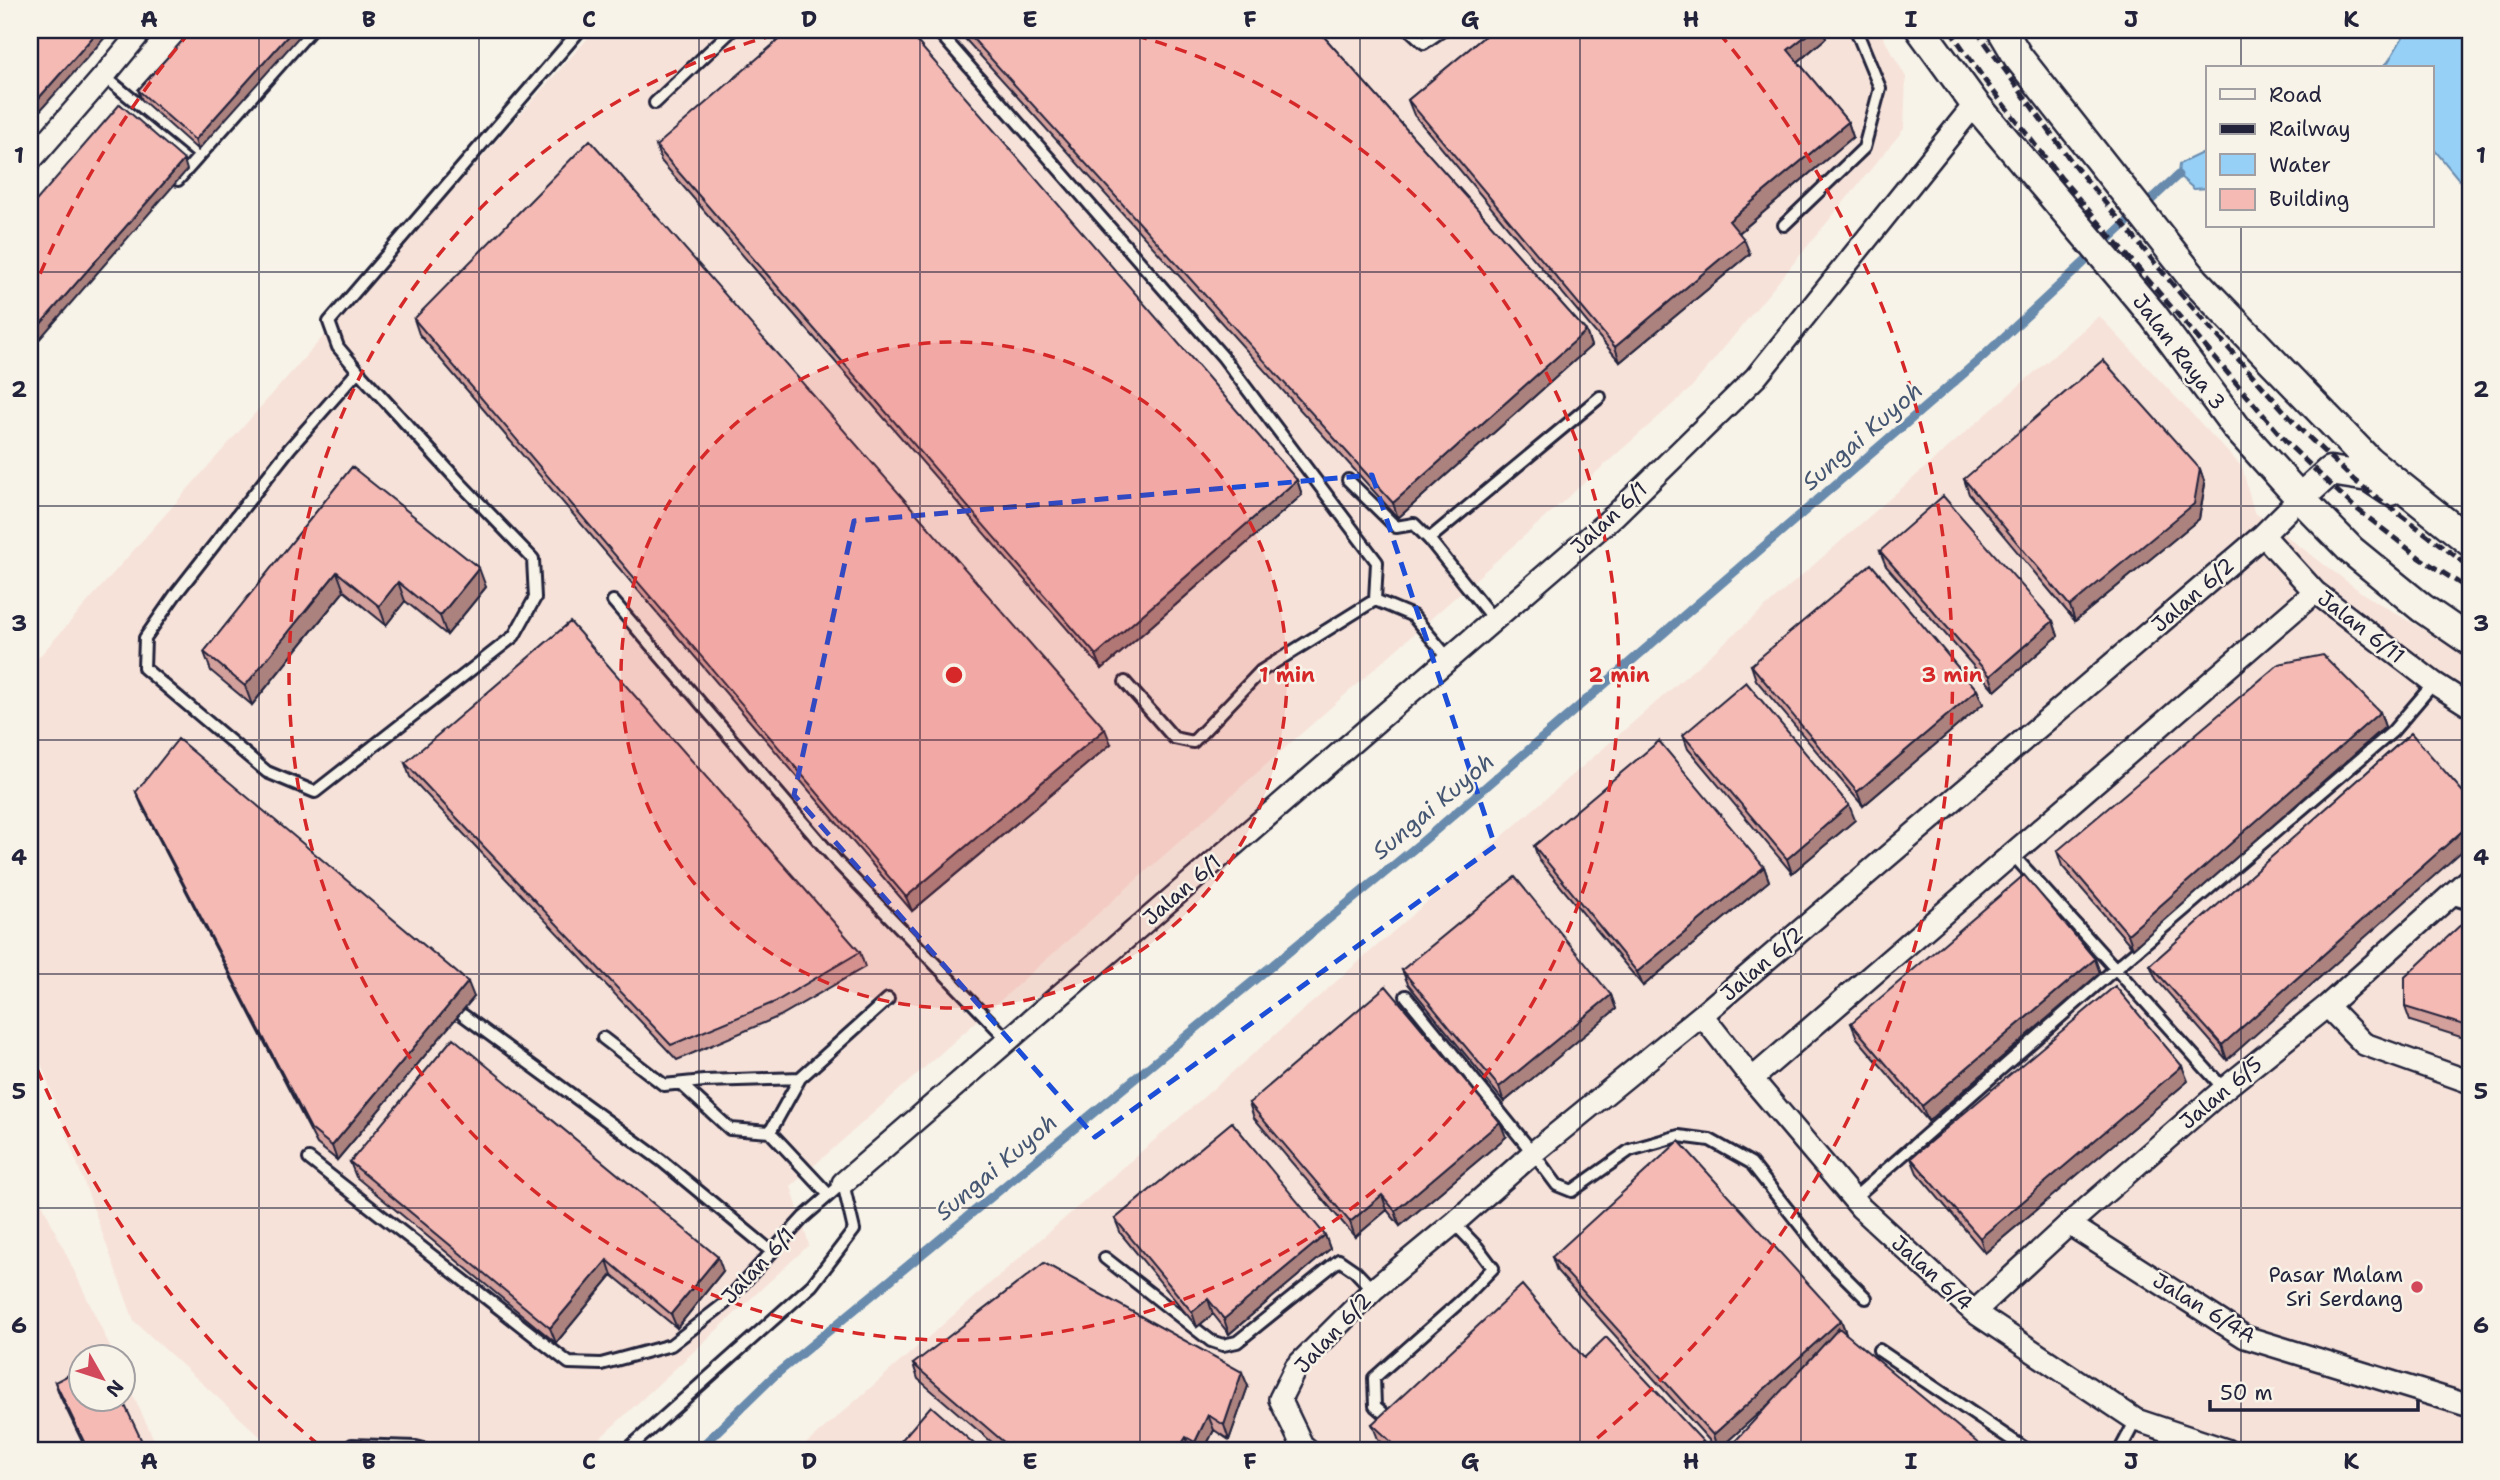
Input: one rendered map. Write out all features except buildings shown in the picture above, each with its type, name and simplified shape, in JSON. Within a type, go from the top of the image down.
[{"type":"street","points":[[30,161],[142,30]]},
{"type":"street","name":"Jalan Raya 3","points":[[1921,30],[1975,104],[2153,315],[2236,427],[2300,499],[2351,550],[2422,608],[2470,641]]},
{"type":"street","points":[[2002,30],[2018,57],[2091,152],[2195,281],[2368,460],[2470,543]]},
{"type":"street","name":"Jalan 6/1","points":[[836,1189],[1615,515],[1756,377],[1975,104]]},
{"type":"street","points":[[2300,499],[2330,471],[2369,477],[2470,543]]},
{"type":"street","name":"Jalan 6/2","points":[[1308,1450],[1302,1445],[1280,1399],[1296,1367],[1373,1290],[1533,1153],[1702,1015],[2263,535],[2300,499]]},
{"type":"street","name":"Jalan 6/11","points":[[2263,535],[2315,592],[2434,683],[2470,706]]},
{"type":"street","points":[[1752,1079],[2315,592]]},
{"type":"street","name":"Jalan 6/5","points":[[1974,1312],[2069,1224],[2224,1089],[2460,901],[2470,878]]},
{"type":"street","points":[[2328,1006],[2364,1045],[2470,1082]]},
{"type":"street","name":"Jalan 6/4","points":[[1702,1015],[1752,1079],[1861,1208],[1974,1312],[2136,1420],[2226,1450]]},
{"type":"street","name":"Jalan 6/4A","points":[[2069,1224],[2245,1337],[2470,1406]]},
{"type":"lane","points":[[173,185],[310,30]]},
{"type":"lane","points":[[358,370],[290,448],[174,594],[145,638],[144,668],[267,772],[315,792],[514,636],[535,598],[533,559],[461,484],[338,347],[329,321],[580,30]]},
{"type":"lane","points":[[656,103],[732,30]]},
{"type":"lane","points":[[937,30],[1223,357],[1377,562],[1375,600]]},
{"type":"lane","points":[[1410,30],[1424,43],[1443,30]]},
{"type":"lane","points":[[1784,225],[1864,148],[1880,88],[1856,30]]},
{"type":"lane","points":[[104,76],[200,155]]},
{"type":"lane","points":[[1429,539],[1600,397]]},
{"type":"lane","points":[[1348,480],[1396,527],[1414,524],[1494,620]]},
{"type":"lane","points":[[1375,600],[1413,616],[1448,659]]},
{"type":"lane","points":[[1125,682],[1174,738],[1193,742],[1261,671],[1375,600]]},
{"type":"lane","points":[[613,601],[837,862],[1008,1040]]},
{"type":"lane","points":[[1854,1198],[2116,968],[2392,732],[2434,683]]},
{"type":"lane","points":[[2012,854],[2224,1089]]},
{"type":"lane","points":[[1406,996],[1557,1185],[1572,1191],[1630,1150],[1679,1136],[1710,1140],[1751,1163],[1826,1258],[1866,1298]]},
{"type":"lane","points":[[770,1132],[800,1078],[887,999]]},
{"type":"lane","points":[[463,1015],[662,1161],[772,1252]]},
{"type":"lane","points":[[603,1038],[664,1086],[800,1078]]},
{"type":"lane","points":[[627,1450],[812,1285],[854,1230],[836,1189],[770,1132],[730,1129],[681,1084]]},
{"type":"lane","name":"Jalan 6/1","points":[[309,1159],[569,1363],[601,1364],[671,1345],[724,1304],[804,1217],[836,1189]]},
{"type":"lane","points":[[1382,1412],[1375,1406],[1374,1378],[1463,1299],[1493,1268],[1454,1223]]},
{"type":"lane","points":[[1105,1258],[1211,1342],[1223,1345],[1237,1342],[1339,1260],[1355,1271],[1373,1290]]},
{"type":"lane","points":[[1879,1350],[2027,1450]]},
{"type":"lane","points":[[2120,1450],[2136,1420]]},
{"type":"lane","points":[[352,1445],[416,1447],[428,1450]]},
{"type":"highlighted area","points":[[1372,475],[1495,846],[1095,1137],[794,795],[854,521]]},
{"type":"shaded area","points":[[595,30],[1879,30],[1906,77],[1904,129],[1690,389],[791,1186],[809,1245],[587,1450],[275,1450],[134,1321],[30,1033],[30,667]]},
{"type":"shaded area","points":[[2099,316],[2242,467],[2254,512],[2365,595],[2470,657],[2470,1450],[799,1450]]},
{"type":"shaded area","points":[[30,1178],[109,1344],[66,1344],[66,1414],[136,1414],[136,1401],[159,1450],[30,1450]]},
{"type":"water","points":[[2407,30],[2470,30],[2470,193],[2434,149],[2434,66],[2383,66],[2388,62]]},
{"type":"water","points":[[2206,151],[2206,188],[2194,189],[2178,175],[2179,164]]},
{"type":"waterway","name":"Sungai Kuyoh","points":[[698,1450],[774,1376],[1422,842],[1977,362],[2178,175]]},
{"type":"railway","points":[[1950,30],[1986,82],[2061,178],[2290,446],[2352,505],[2420,558],[2470,590]]},
{"type":"railway","points":[[1976,30],[2074,165],[2179,292],[2300,429],[2355,481],[2470,567]]},
{"type":"place","name":"Pasar Malam Sri Serdang","points":[[2417,1287]]}]
